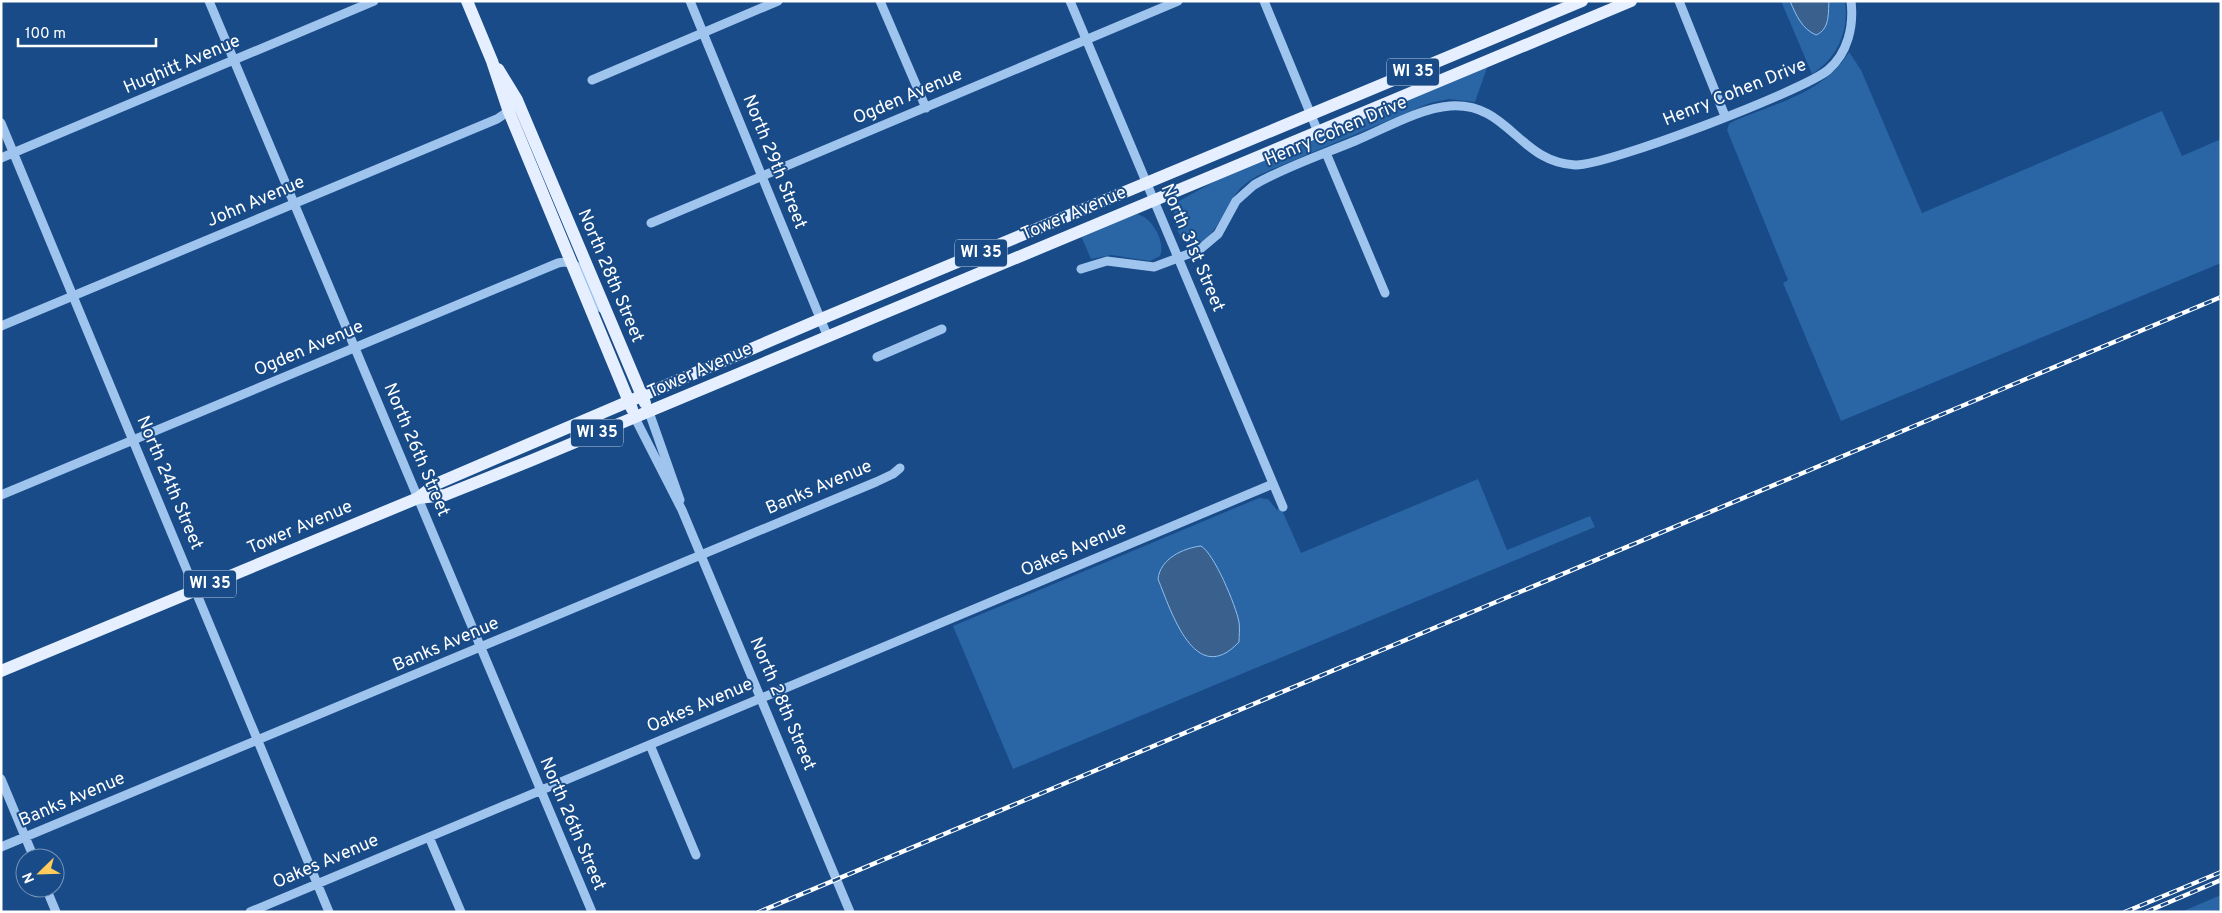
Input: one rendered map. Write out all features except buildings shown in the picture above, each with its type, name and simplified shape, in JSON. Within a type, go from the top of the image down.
[{"type":"main road","name":"North 28th Street","points":[[467,1],[570,262],[635,418]]},
{"type":"main road","name":"Tower Avenue","points":[[1,671],[418,498],[436,484],[821,319],[1582,1]]},
{"type":"main road","name":"Tower Avenue","points":[[418,498],[445,495],[635,418],[828,335],[1631,1]]},
{"type":"main road","name":"North 28th Street","points":[[492,61],[517,100],[649,412]]},
{"type":"street","name":"North 26th Street","points":[[209,1],[592,912]]},
{"type":"street","name":"Hughitt Avenue","points":[[1,158],[374,1]]},
{"type":"street","name":"North 29th Street","points":[[690,1],[828,335]]},
{"type":"street","points":[[592,80],[778,1]]},
{"type":"street","points":[[880,1],[926,108]]},
{"type":"street","name":"North 31st Street","points":[[1070,1],[1283,507]]},
{"type":"street","name":"Ogden Avenue","points":[[651,223],[1178,1]]},
{"type":"street","points":[[1264,1],[1318,132]]},
{"type":"street","points":[[1679,1],[1725,116]]},
{"type":"street","name":"Henry Cohen Drive","points":[[1081,269],[1108,261],[1150,267],[1199,250],[1215,238],[1236,201],[1254,184],[1417,115],[1448,106],[1470,106],[1490,113],[1529,148],[1557,163],[1575,165],[1608,159],[1725,116],[1799,86],[1828,70],[1838,60],[1846,44],[1851,26],[1851,1]]},
{"type":"street","points":[[510,112],[517,100]]},
{"type":"street","name":"John Avenue","points":[[1,326],[488,123],[510,112]]},
{"type":"street","name":"North 24th Street","points":[[1,123],[329,912]]},
{"type":"street","points":[[1326,153],[1385,293]]},
{"type":"street","points":[[570,262],[582,270],[594,298],[606,314]]},
{"type":"street","name":"Ogden Avenue","points":[[1,495],[558,263],[570,262]]},
{"type":"street","points":[[877,356],[942,329]]},
{"type":"street","name":"North 28th Street","points":[[649,412],[672,472],[682,510]]},
{"type":"street","name":"North 28th Street","points":[[635,418],[682,510],[850,912]]},
{"type":"street","name":"Banks Avenue","points":[[1,847],[702,556],[876,482],[900,468]]},
{"type":"street","name":"Oakes Avenue","points":[[250,912],[1273,484]]},
{"type":"street","points":[[650,745],[696,855]]},
{"type":"street","points":[[1,779],[30,848]]},
{"type":"street","points":[[428,837],[460,912]]},
{"type":"street","points":[[50,898],[56,912]]},
{"type":"shaded area","points":[[1781,1],[1845,1],[1845,23],[1840,43],[1829,60],[1812,74]]},
{"type":"shaded area","points":[[1790,1],[1829,1],[1827,21],[1824,29],[1816,35],[1807,29],[1797,16]]},
{"type":"shaded area","points":[[1849,52],[1861,70],[1922,213],[2162,111],[2182,156],[2221,139],[2221,263],[1841,421],[1783,283],[1788,280],[1727,130],[1729,124],[1736,120],[1783,102],[1814,87],[1839,66]]},
{"type":"shaded area","points":[[1488,65],[1475,102],[1449,99],[1430,103],[1259,175],[1237,192],[1213,231],[1200,242],[1192,245],[1182,238],[1178,232],[1174,212],[1179,201],[1217,180]]},
{"type":"shaded area","points":[[1137,214],[1148,220],[1156,231],[1161,244],[1160,256],[1150,261],[1111,255],[1091,259],[1081,236]]},
{"type":"shaded area","points":[[1478,479],[1507,550],[1590,516],[1595,527],[1013,769],[953,626],[1259,498],[1268,499],[1277,510],[1281,508],[1301,553]]},
{"type":"shaded area","points":[[1201,546],[1212,559],[1224,581],[1234,604],[1239,625],[1239,642],[1223,654],[1210,656],[1197,651],[1187,640],[1170,609],[1158,579],[1163,566],[1168,560],[1187,549]]},
{"type":"shaded area","points":[[2221,895],[2221,912],[2181,912]]},
{"type":"railway","points":[[759,912],[2221,297]]},
{"type":"railway","points":[[2125,912],[2221,872]]},
{"type":"railway","points":[[2146,912],[2221,880]]}]
